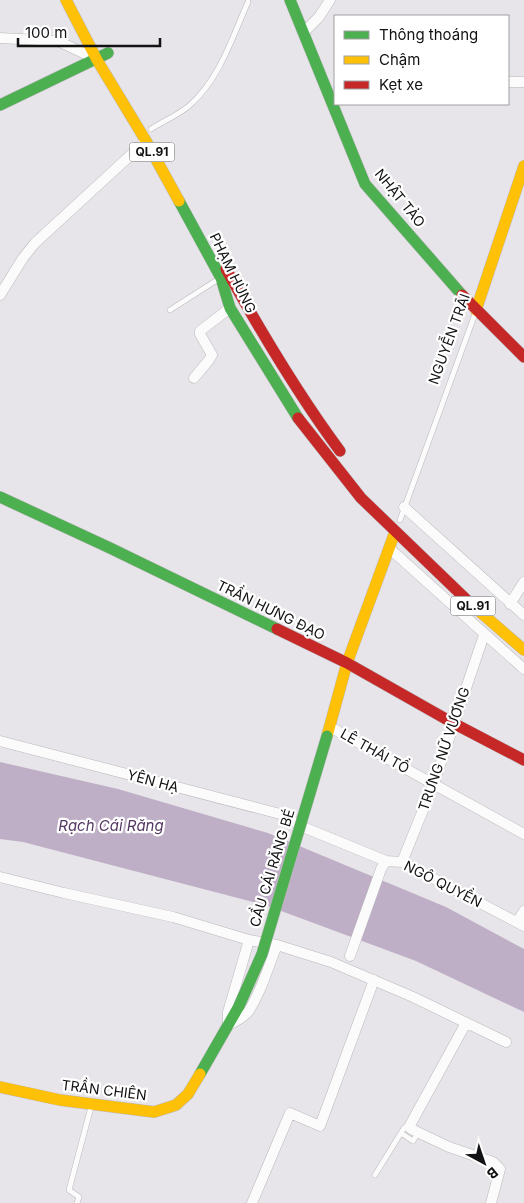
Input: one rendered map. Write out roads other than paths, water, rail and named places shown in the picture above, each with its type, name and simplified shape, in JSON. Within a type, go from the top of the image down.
[{"type":"main road","name":"PHẠM HÙNG","points":[[66,0],[97,60],[146,141],[221,278],[230,308],[301,423],[360,498],[396,532],[428,555]]},
{"type":"main road","name":"NHẬT TẢO","points":[[290,0],[365,184],[476,310],[524,357]]},
{"type":"main road","points":[[0,105],[97,60],[108,53]]},
{"type":"main road","name":"PHẠM HÙNG","points":[[132,95],[243,300],[313,416],[346,459]]},
{"type":"main road","name":"NGUYỄN TRÃI","points":[[476,310],[520,190],[524,166]]},
{"type":"main road","points":[[230,308],[243,300]]},
{"type":"main road","name":"QL.91","points":[[374,495],[400,520],[468,602],[524,650]]},
{"type":"main road","name":"TRẦN HƯNG ĐẠO","points":[[0,496],[347,663],[453,723],[524,760]]},
{"type":"main road","points":[[329,732],[347,663],[396,532]]},
{"type":"main road","name":"QL.91","points":[[428,555],[461,579]]},
{"type":"main road","name":"CẦU CÁI RĂNG BÉ","points":[[239,1006],[262,954],[329,732]]},
{"type":"main road","name":"TRẦN CHIÊN","points":[[0,1087],[60,1100],[154,1112],[176,1105],[188,1094],[239,1006]]},
{"type":"street","points":[[303,33],[319,17],[330,0]]},
{"type":"street","points":[[0,38],[58,41],[97,60]]},
{"type":"street","points":[[509,82],[524,82]]},
{"type":"street","points":[[0,295],[23,258],[35,243],[146,141]]},
{"type":"street","points":[[194,378],[210,360],[212,354],[200,331],[230,308]]},
{"type":"street","points":[[404,507],[524,615]]},
{"type":"street","points":[[389,548],[524,669]]},
{"type":"street","points":[[510,604],[524,582]]},
{"type":"street","name":"TRƯNG NỮ VƯƠNG","points":[[402,862],[434,783],[484,635]]},
{"type":"street","name":"LÊ THÁI TỔ","points":[[329,732],[434,783],[524,834]]},
{"type":"street","name":"YÊN HẠ","points":[[0,740],[284,815],[303,827]]},
{"type":"street","name":"NGÔ QUYỀN","points":[[303,827],[383,865],[402,862],[521,924]]},
{"type":"street","points":[[350,956],[383,865]]},
{"type":"street","points":[[0,877],[64,894],[173,917],[249,940],[277,945],[331,962],[412,997],[506,1042]]},
{"type":"street","points":[[521,924],[524,911]]},
{"type":"street","points":[[249,940],[228,1012],[228,1025],[239,1020],[247,1012],[257,995],[277,945]]},
{"type":"street","points":[[252,1203],[290,1113],[320,1126],[374,980]]},
{"type":"street","points":[[466,1023],[414,1130],[467,1154],[493,1162],[498,1166],[500,1169],[491,1203]]},
{"type":"lane","points":[[151,129],[188,106],[202,94],[223,61],[248,2]]},
{"type":"lane","points":[[170,310],[221,278]]},
{"type":"lane","name":"NGUYỄN TRÃI","points":[[400,520],[476,310]]},
{"type":"lane","points":[[78,1203],[79,1197],[69,1190],[92,1104]]},
{"type":"lane","points":[[375,1175],[404,1128],[414,1130],[413,1141],[401,1133]]},
{"type":"water","name":"Rạch Cái Răng","points":[[0,762],[118,789],[268,833],[446,907],[524,949],[524,1012],[416,961],[265,905],[23,842],[0,839]]}]
